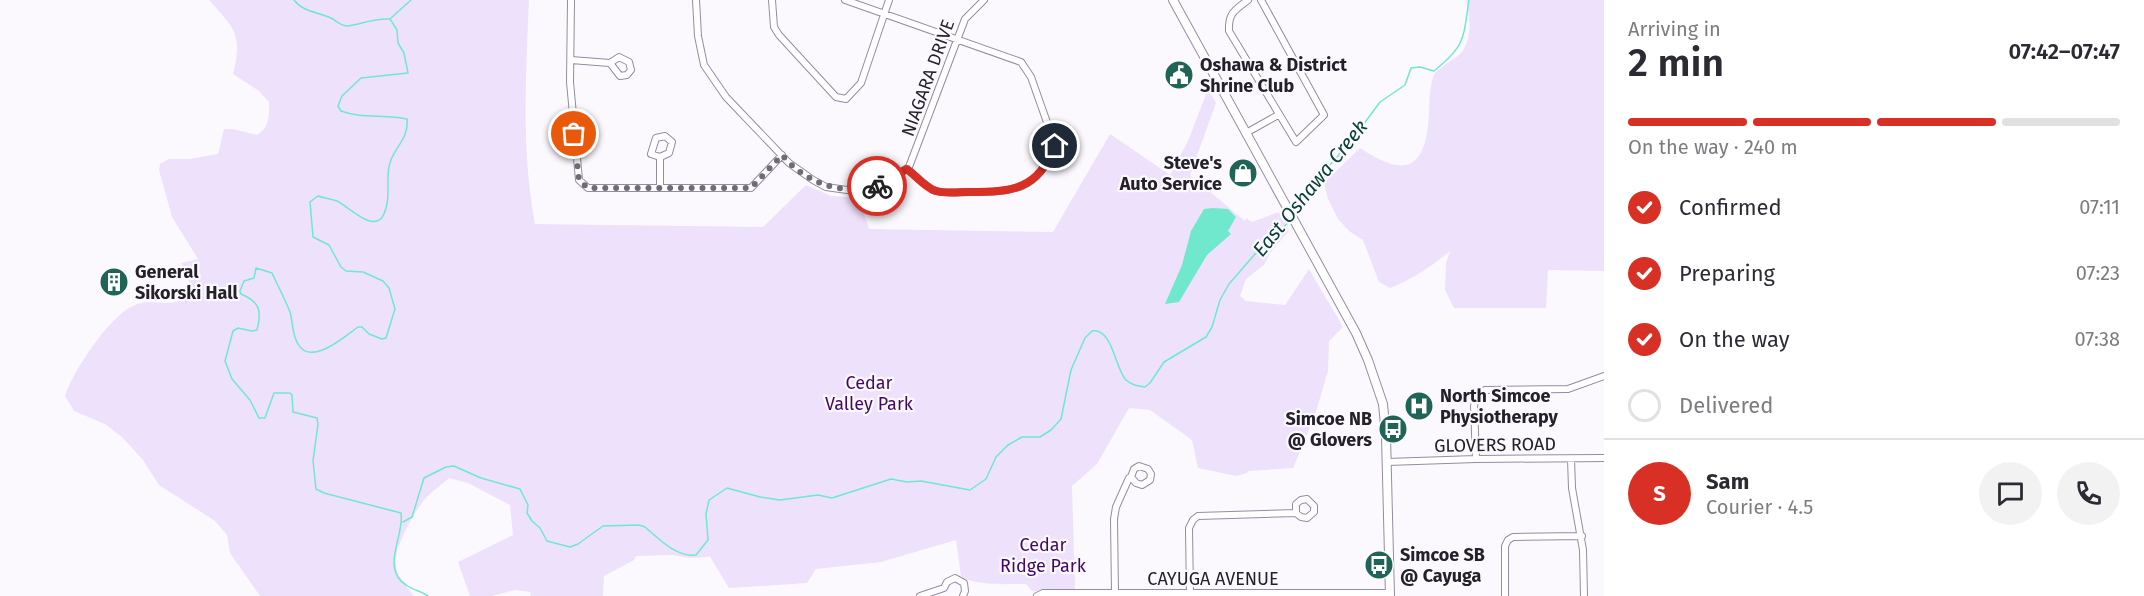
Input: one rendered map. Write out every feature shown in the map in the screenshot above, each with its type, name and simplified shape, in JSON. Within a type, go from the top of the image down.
[{"type":"main road","points":[[1173,0],[1356,333],[1368,360],[1383,404],[1387,462],[1390,595]]},
{"type":"street","points":[[571,0],[570,82],[579,180],[588,188],[751,188],[782,155]]},
{"type":"street","points":[[696,0],[698,36],[704,65],[726,97],[789,163],[810,179],[837,189],[857,190],[877,187],[907,169],[935,191],[1003,192],[1018,188],[1033,180],[1049,162],[1055,146],[1031,76],[1021,62],[845,0]]},
{"type":"street","points":[[772,0],[774,27],[779,35],[837,97],[846,99],[861,83],[889,0]]},
{"type":"street","name":"NIAGARA DRIVE","points":[[907,169],[918,148],[965,19],[984,0]]},
{"type":"street","points":[[1248,0],[1234,12],[1229,21],[1229,31],[1296,142],[1324,116],[1261,0]]},
{"type":"street","points":[[571,60],[610,63]]},
{"type":"street","points":[[1246,133],[1278,115]]},
{"type":"street","points":[[660,158],[660,188]]},
{"type":"street","points":[[1476,459],[1474,406],[1477,395],[1485,390],[1568,389],[1604,376]]},
{"type":"street","points":[[1571,459],[1572,488],[1582,537],[1584,596]]},
{"type":"street","name":"GLOVERS ROAD","points":[[1387,462],[1604,459]]},
{"type":"street","points":[[1114,594],[1114,515],[1126,482],[1131,477]]},
{"type":"street","points":[[1190,595],[1189,528],[1198,516],[1296,513]]},
{"type":"street","points":[[1505,596],[1504,546],[1508,540],[1513,537],[1582,537]]},
{"type":"street","points":[[920,596],[944,588],[951,579],[959,579],[964,583],[966,588],[963,596]]},
{"type":"street","points":[[944,588],[947,596]]},
{"type":"street","name":"CAYUGA AVENUE","points":[[1036,596],[1043,593],[1390,595]]},
{"type":"green space","name":"Cedar Valley Park","points":[[209,0],[529,0],[526,141],[535,224],[763,227],[806,185],[831,196],[859,198],[869,229],[1053,232],[1110,134],[1170,175],[1188,141],[1208,89],[1216,103],[1190,175],[1245,221],[1246,218],[1252,222],[1279,212],[1289,231],[1270,253],[1264,265],[1246,279],[1240,296],[1246,301],[1285,305],[1309,269],[1343,327],[1329,341],[1328,371],[1314,418],[1293,468],[1248,471],[1236,476],[1198,468],[1192,440],[1150,410],[1129,408],[1097,464],[1072,486],[1075,589],[1032,591],[1026,584],[992,584],[967,579],[961,576],[956,540],[881,562],[816,569],[807,583],[729,588],[709,555],[709,557],[690,558],[672,555],[636,556],[634,560],[604,576],[603,596],[531,596],[530,592],[515,590],[492,596],[470,596],[458,562],[513,535],[510,505],[468,483],[449,478],[419,506],[404,533],[397,552],[397,572],[414,596],[260,596],[230,553],[227,535],[215,521],[159,485],[143,460],[122,437],[105,424],[74,411],[65,396],[76,372],[95,343],[128,309],[147,302],[177,302],[188,296],[191,287],[181,263],[198,259],[172,217],[159,170],[160,164],[169,159],[189,159],[218,154],[224,129],[257,135],[267,125],[269,102],[259,91],[233,74],[237,41],[231,26]]},
{"type":"green space","points":[[1466,0],[1604,0],[1604,271],[1548,270],[1546,308],[1454,308],[1445,290],[1446,263],[1450,251],[1422,272],[1390,288],[1379,282],[1363,240],[1349,231],[1338,219],[1328,199],[1324,183],[1360,148],[1372,156],[1395,165],[1412,162],[1419,155],[1428,127],[1433,77],[1438,70],[1461,53],[1467,41],[1469,20]]},
{"type":"shaded area","points":[[1204,209],[1228,209],[1236,217],[1228,231],[1231,234],[1207,255],[1179,302],[1165,304],[1182,265],[1191,231]]},
{"type":"waterway","points":[[294,0],[306,9],[345,26],[389,19]]},
{"type":"waterway","points":[[391,18],[411,0]]},
{"type":"waterway","name":"East Oshawa Creek","points":[[1295,214],[1319,177],[1380,102],[1405,85],[1411,68],[1420,67],[1434,71],[1458,47],[1464,33],[1469,0]]},
{"type":"waterway","points":[[390,19],[397,30],[398,43],[404,53],[408,73],[361,78],[342,96],[338,106],[341,111],[349,113],[407,119],[403,139],[389,167],[384,214],[380,220],[374,222],[361,217],[335,200],[318,196],[310,202],[313,237],[329,245],[341,267],[346,271],[363,272],[383,281],[389,288],[395,309],[386,338],[382,339],[369,334],[362,327],[358,327],[328,348],[311,352],[304,350],[296,340],[290,312],[272,273],[256,268],[254,278],[244,281],[240,291],[258,308],[257,330],[238,328],[233,331],[225,361],[232,379],[250,400],[259,418],[265,418],[274,393],[290,393],[293,412],[317,418],[313,461],[316,489],[401,513],[400,531],[395,551],[395,570],[398,578],[406,585],[428,596]]},
{"type":"waterway","name":"East Oshawa Creek","points":[[403,522],[412,517],[424,478],[446,467],[454,466],[481,478],[520,489],[528,505],[527,513],[540,528],[547,541],[570,547],[603,526],[639,525],[675,550],[689,555],[696,555],[708,540],[706,514],[709,500],[727,488],[780,500],[818,495],[832,498],[891,479],[907,482],[921,481],[970,490],[986,479],[996,457],[1008,445],[1022,437],[1040,437],[1051,430],[1061,419],[1071,370],[1085,338],[1092,331],[1105,336],[1126,380],[1145,387],[1164,362],[1206,337],[1212,327],[1220,300],[1229,284],[1255,254],[1267,247],[1290,220]]},
{"type":"way so far","points":[[574,134],[579,180],[588,188],[751,188],[782,155],[810,179],[826,187],[857,190],[877,186]]},
{"type":"place","name":"Oshawa & District Shrine Club","points":[[1179,75]]},
{"type":"place","name":"Steve's Auto Service","points":[[1243,173]]},
{"type":"place","name":"General Sikorski Hall","points":[[114,282]]},
{"type":"place","name":"North Simcoe Physiotherapy","points":[[1419,406]]},
{"type":"place","name":"Simcoe NB @ Glovers","points":[[1393,429]]},
{"type":"place","name":"Simcoe SB @ Cayuga","points":[[1379,565]]},
{"type":"route","points":[[877,186],[907,169],[935,191],[1003,192],[1018,188],[1033,180],[1049,162],[1055,146]]},
{"type":"park label","name":"Cedar Ridge Park","points":[[1043,555]]}]
